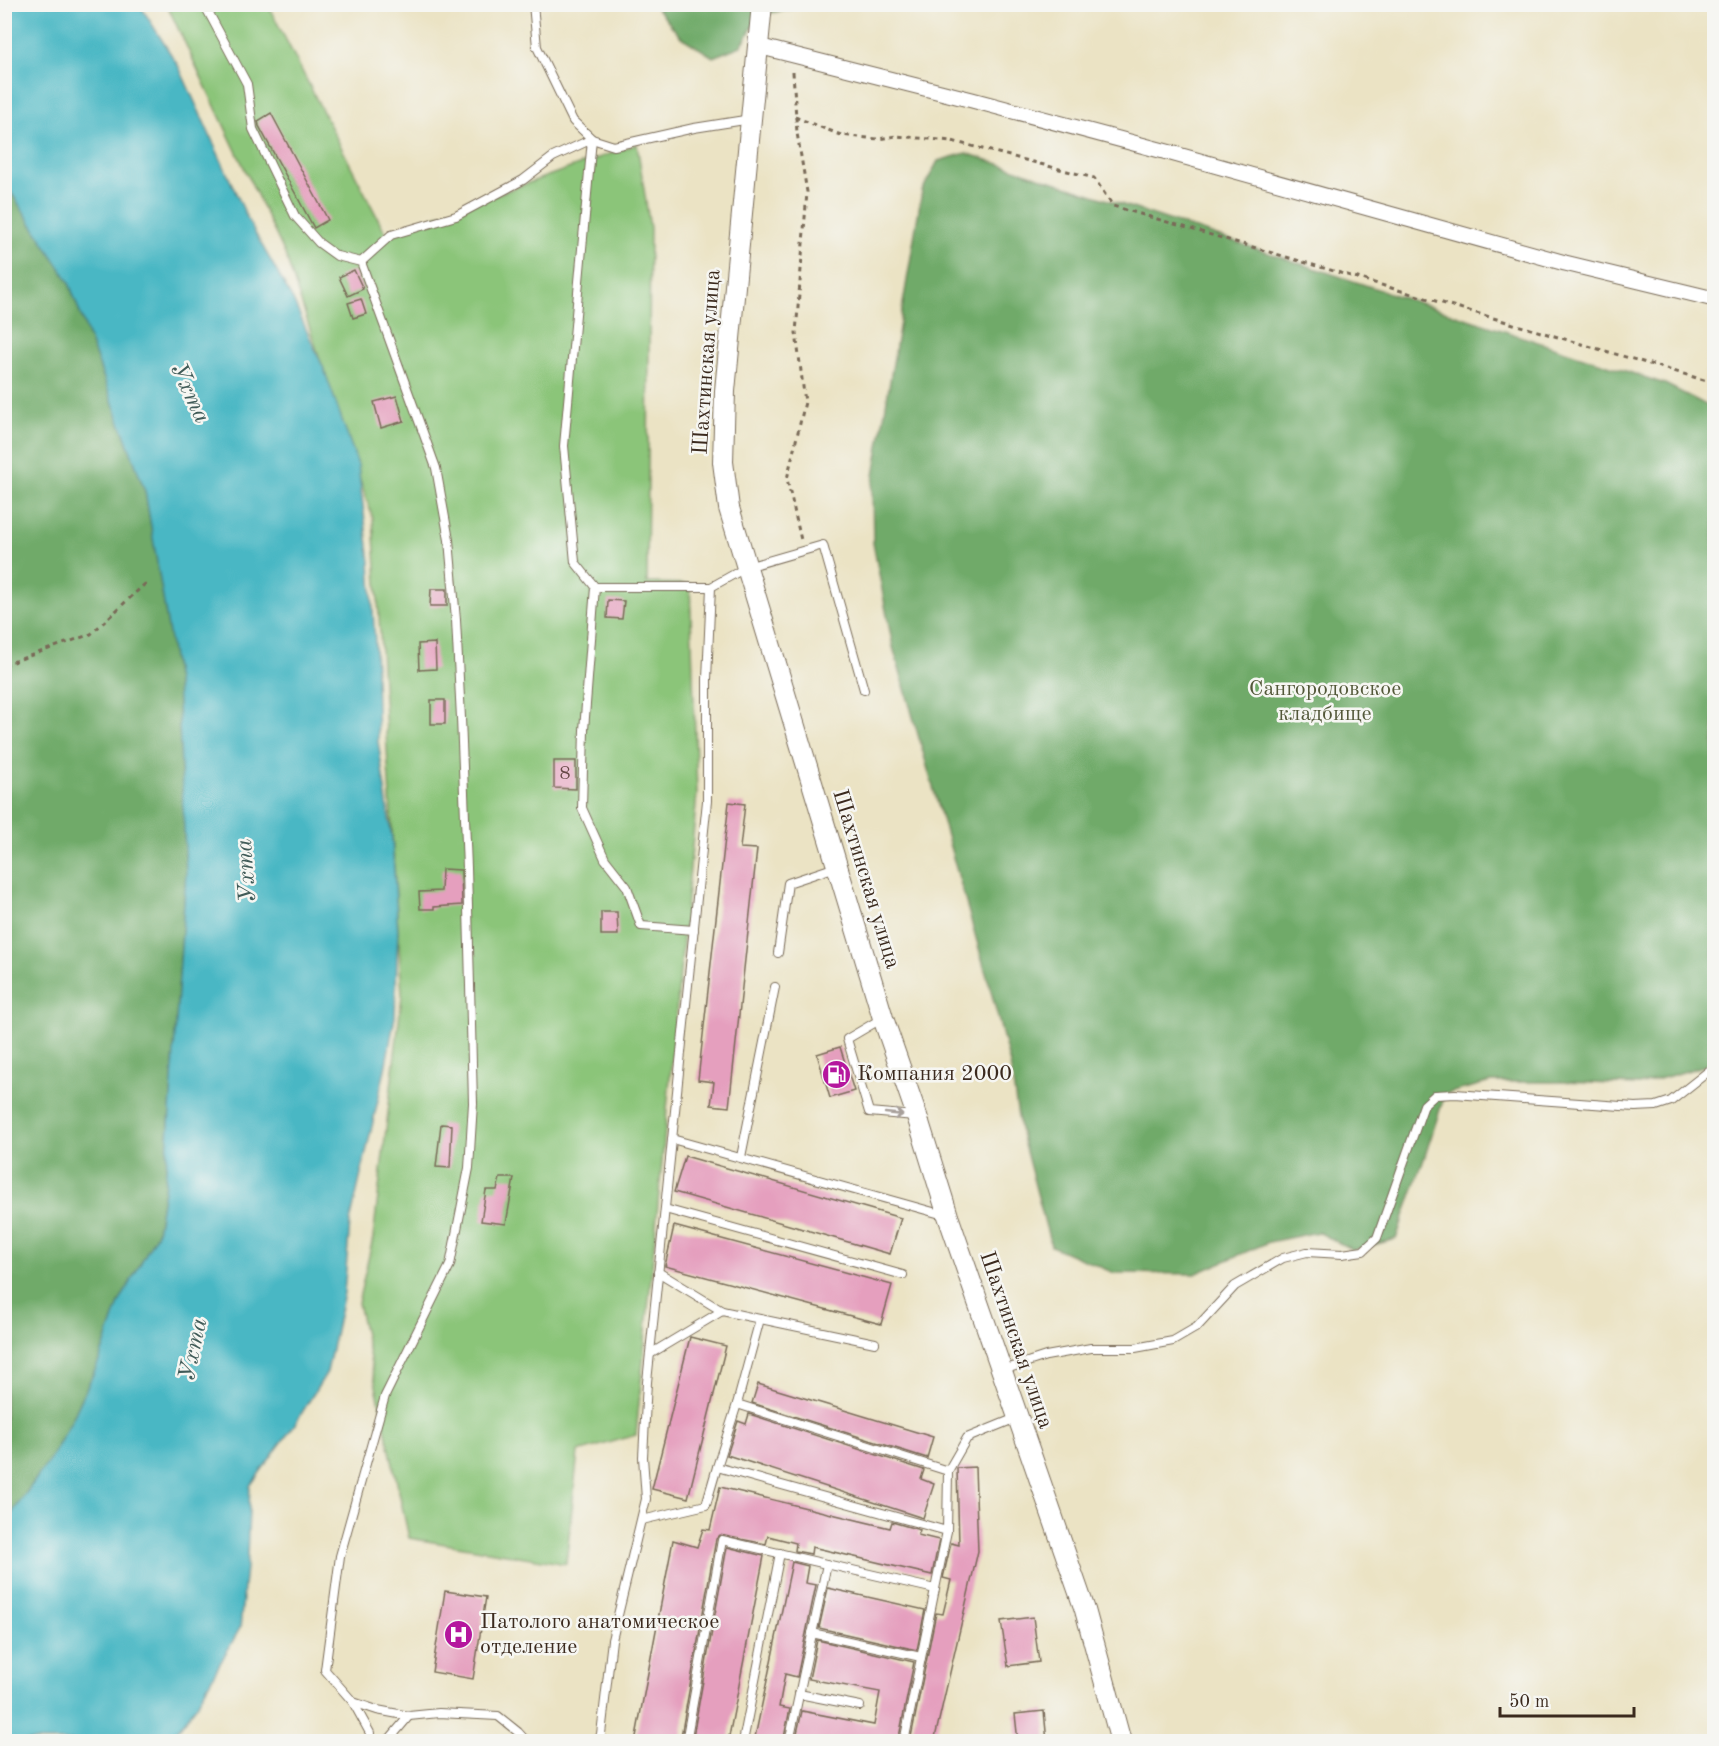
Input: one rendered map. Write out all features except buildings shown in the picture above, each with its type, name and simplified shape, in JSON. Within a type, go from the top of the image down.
[{"type":"street","name":"Шахтинская улица","points":[[762,4],[725,391],[723,462],[729,508],[883,1018],[948,1216],[1084,1610],[1121,1742]]},
{"type":"street","points":[[758,46],[1061,123],[1565,263],[1714,299]]},
{"type":"lane","points":[[204,4],[247,84],[253,129],[295,216],[319,243],[337,256],[361,262]]},
{"type":"lane","points":[[533,4],[537,47],[573,121],[592,139],[614,146],[694,128],[752,119]]},
{"type":"lane","points":[[361,262],[391,235],[456,216],[523,180],[553,157],[592,139]]},
{"type":"lane","points":[[592,139],[564,446],[575,562],[596,587],[584,730],[582,807],[605,859],[627,887],[641,926],[694,930]]},
{"type":"lane","points":[[361,262],[436,468],[449,540],[456,620],[467,857],[473,1103],[469,1168],[450,1265],[385,1396],[340,1556],[325,1670],[353,1702],[370,1733],[369,1742]]},
{"type":"lane","points":[[596,587],[711,587],[747,567],[823,545],[864,690]]},
{"type":"lane","points":[[598,1742],[601,1734],[612,1640],[646,1499],[643,1457],[650,1354],[707,801],[707,679],[711,587]]},
{"type":"lane","points":[[778,953],[788,883],[837,867]]},
{"type":"lane","points":[[741,1157],[775,987]]},
{"type":"lane","points":[[883,1018],[847,1038],[868,1112],[917,1116]]},
{"type":"lane","points":[[1002,1371],[1046,1356],[1091,1348],[1135,1348],[1173,1341],[1197,1327],[1235,1287],[1283,1258],[1306,1252],[1342,1254],[1363,1251],[1377,1238],[1424,1105],[1435,1095],[1455,1094],[1635,1107],[1656,1106],[1671,1101],[1714,1067]]},
{"type":"lane","points":[[672,1139],[948,1216]]},
{"type":"lane","points":[[665,1209],[903,1275]]},
{"type":"lane","points":[[658,1272],[722,1311],[875,1343]]},
{"type":"lane","points":[[650,1354],[722,1311]]},
{"type":"lane","points":[[642,1520],[706,1505],[760,1319]]},
{"type":"lane","points":[[737,1404],[948,1471]]},
{"type":"lane","points":[[904,1742],[947,1531],[948,1471],[967,1438],[1018,1417]]},
{"type":"lane","points":[[717,1467],[947,1531]]},
{"type":"lane","points":[[686,1742],[722,1540],[935,1589]]},
{"type":"lane","points":[[743,1742],[780,1554]]},
{"type":"lane","points":[[789,1742],[827,1564]]},
{"type":"lane","points":[[812,1633],[921,1657]]},
{"type":"lane","points":[[799,1694],[860,1706]]},
{"type":"lane","points":[[353,1702],[377,1710],[409,1716],[439,1713],[498,1716],[527,1742]]},
{"type":"lane","points":[[387,1742],[409,1716]]},
{"type":"path","points":[[792,56],[795,117],[807,192],[796,333],[805,402],[787,479],[803,551]]},
{"type":"path","points":[[795,117],[841,135],[878,139],[896,136],[952,141],[1094,178],[1113,206],[1714,383]]},
{"type":"path","points":[[4,665],[91,634],[146,583]]},
{"type":"green space","points":[[167,5],[268,5],[386,234],[637,144],[650,228],[647,583],[690,584],[697,794],[636,1435],[578,1452],[566,1564],[409,1538],[358,1303],[373,1238],[402,995],[373,519],[285,254]]},
{"type":"green space","points":[[654,5],[808,5],[760,15],[741,46],[713,57],[681,37]]},
{"type":"green space","name":"Сангородовское кладбище","points":[[966,153],[1665,384],[1714,409],[1714,1063],[1639,1085],[1491,1082],[1445,1094],[1396,1239],[1353,1250],[1318,1232],[1269,1242],[1195,1274],[1114,1273],[1051,1246],[1020,1129],[1010,1064],[990,987],[893,647],[873,543],[872,488],[922,191],[938,161]]},
{"type":"green space","points":[[5,183],[68,280],[145,491],[177,681],[186,873],[165,1184],[157,1233],[119,1303],[99,1361],[73,1418],[52,1456],[5,1523]]},
{"type":"water","name":"Ухта","points":[[5,4],[140,5],[179,67],[250,224],[293,300],[324,369],[358,465],[370,562],[378,741],[392,838],[398,931],[395,1017],[350,1222],[344,1293],[327,1372],[295,1424],[250,1486],[247,1557],[240,1628],[196,1706],[169,1741],[5,1741],[5,1523],[52,1456],[73,1418],[99,1361],[119,1303],[157,1233],[165,1184],[186,873],[177,681],[145,491],[68,280],[5,183]]},
{"type":"place","name":"Компания 2000","points":[[836,1074]]},
{"type":"place","name":"Патолого анатомическое отделение","points":[[459,1635]]}]
